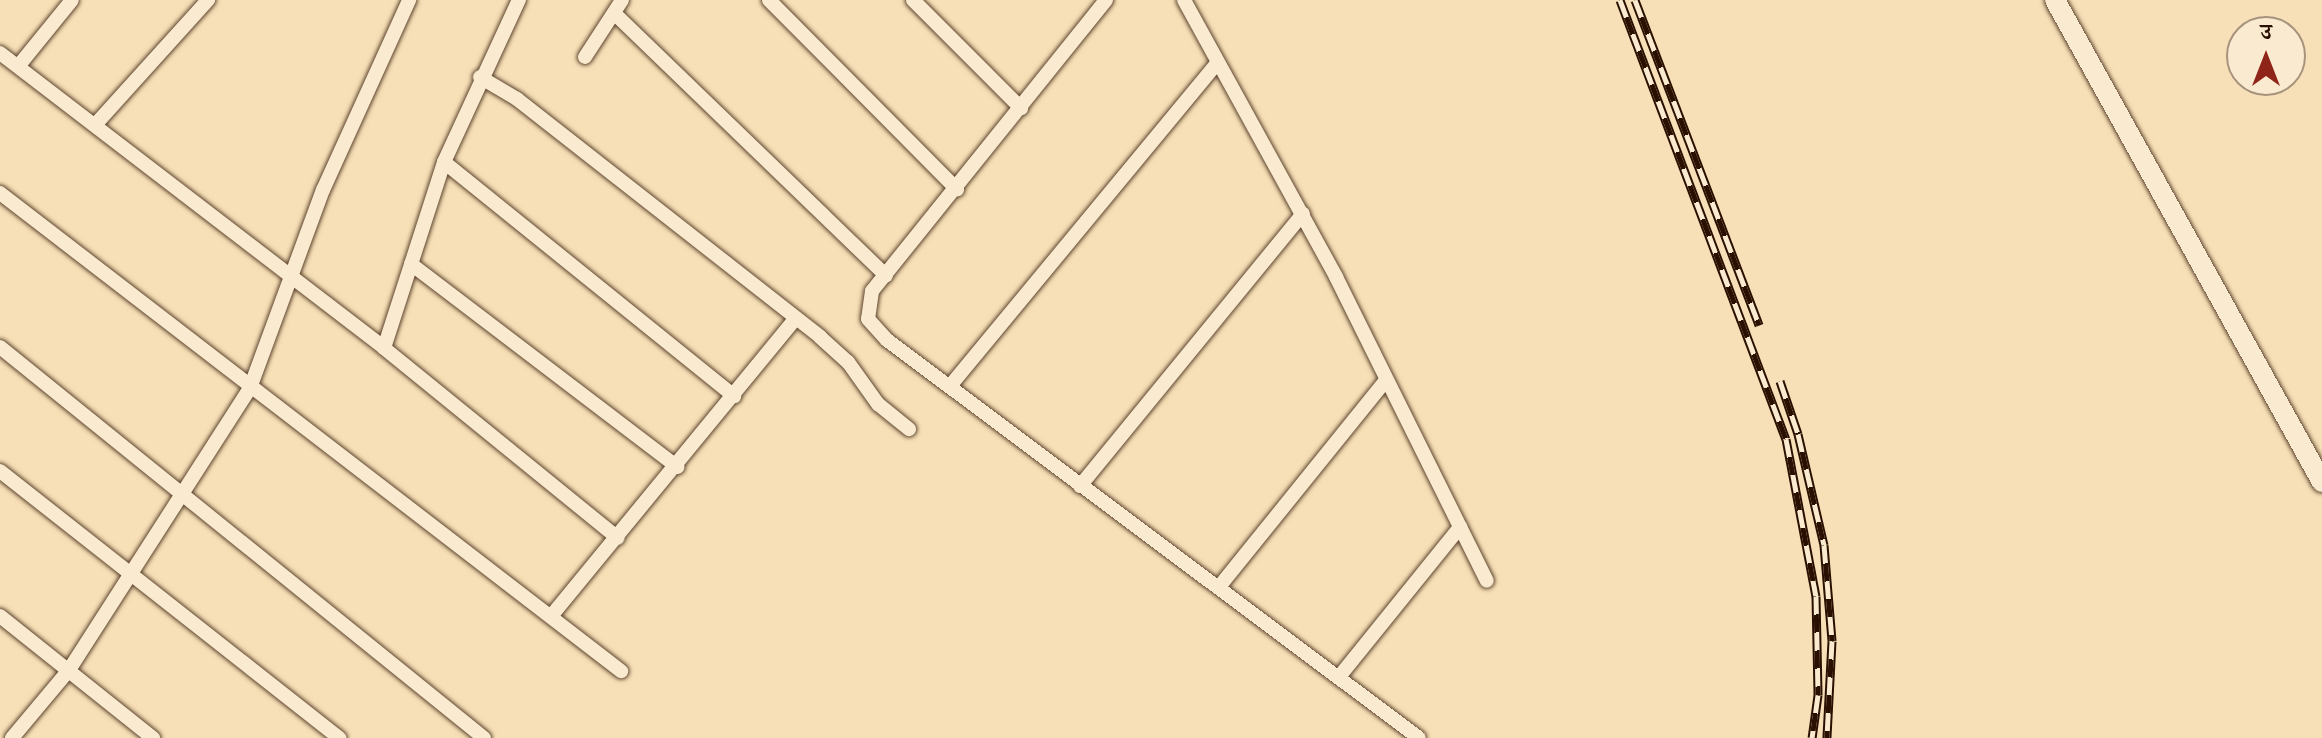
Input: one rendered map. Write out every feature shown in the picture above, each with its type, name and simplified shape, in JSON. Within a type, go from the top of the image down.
[{"type":"street","points":[[20,64],[72,0]]},
{"type":"street","points":[[95,125],[208,0]]},
{"type":"street","points":[[12,738],[69,670],[135,573],[250,388],[288,277],[388,38],[409,0]]},
{"type":"street","points":[[384,348],[444,162],[480,77],[519,0]]},
{"type":"street","points":[[769,0],[957,189]]},
{"type":"street","points":[[913,0],[1021,108]]},
{"type":"street","points":[[1106,0],[872,291],[868,319],[887,340],[1419,738]]},
{"type":"street","points":[[1184,0],[1303,214],[1487,581]]},
{"type":"street","points":[[2055,0],[2322,482]]},
{"type":"street","points":[[585,57],[618,6],[886,276]]},
{"type":"street","points":[[0,53],[20,64],[288,277],[384,348],[618,538]]},
{"type":"street","points":[[950,386],[1218,62]]},
{"type":"street","points":[[480,77],[517,99],[796,318],[848,362],[878,404],[909,429]]},
{"type":"street","points":[[444,162],[734,396]]},
{"type":"street","points":[[0,193],[621,671]]},
{"type":"street","points":[[1080,486],[1303,214]]},
{"type":"street","points":[[411,264],[677,467]]},
{"type":"street","points":[[552,615],[677,467],[796,318]]},
{"type":"street","points":[[0,347],[484,738]]},
{"type":"street","points":[[1219,587],[1385,381]]},
{"type":"street","points":[[0,471],[135,573],[339,738]]},
{"type":"street","points":[[1339,677],[1460,527]]},
{"type":"street","points":[[0,616],[153,738]]},
{"type":"railway","points":[[1620,0],[1786,439],[1816,596],[1818,695],[1812,738]]},
{"type":"railway","points":[[1635,0],[1759,325]]},
{"type":"railway","points":[[1780,381],[1798,434],[1824,545],[1832,641],[1827,738]]}]
